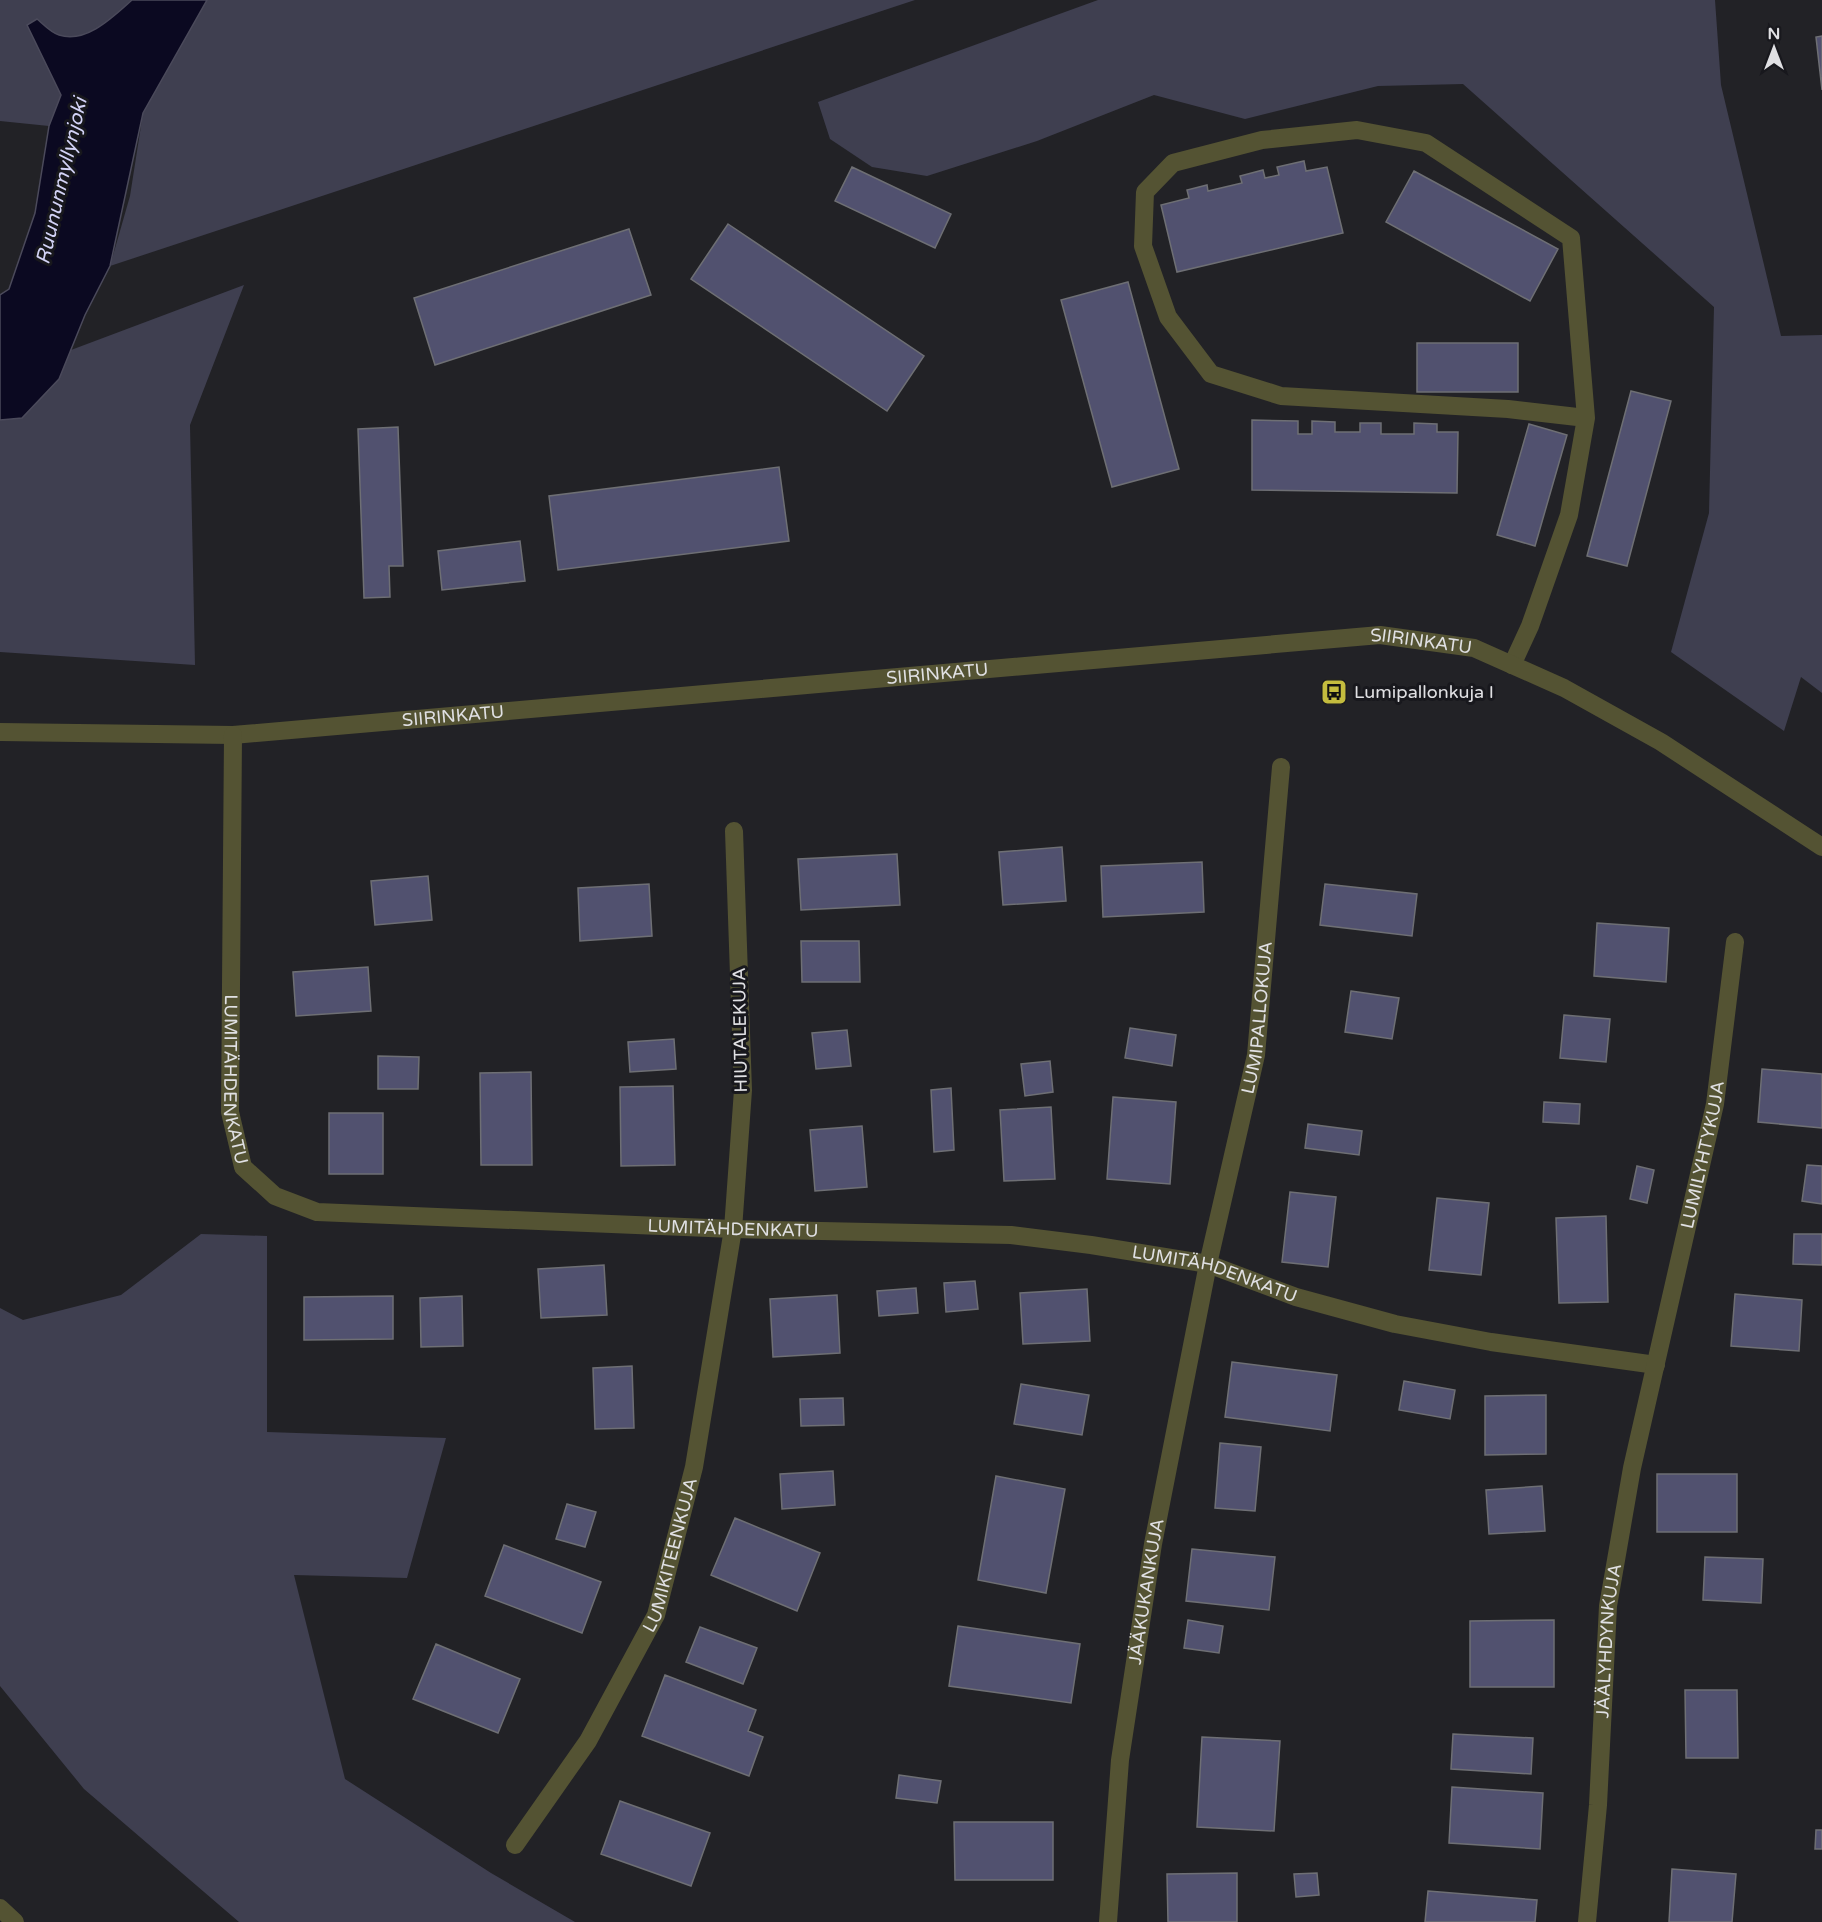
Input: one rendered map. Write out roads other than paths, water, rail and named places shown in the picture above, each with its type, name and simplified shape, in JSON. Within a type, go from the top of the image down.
[{"type":"street","points":[[1512,665],[1530,626],[1569,515],[1586,418],[1571,238],[1426,143],[1357,130],[1262,140],[1173,163],[1145,192],[1143,246],[1168,317],[1211,374],[1281,396],[1508,409],[1586,418]]},
{"type":"street","name":"SIIRINKATU","points":[[0,732],[233,735],[1380,635],[1474,648],[1564,688],[1661,742],[1822,847]]},
{"type":"street","name":"LUMITÄHDENKATU","points":[[233,735],[230,1112],[243,1167],[275,1196],[317,1212],[733,1228],[1011,1235],[1208,1264],[1296,1297],[1395,1324],[1491,1342],[1656,1365]]},
{"type":"street","name":"LUMIPALLOKUJA","points":[[1208,1264],[1256,1055],[1281,767]]},
{"type":"street","name":"HIUTALEKUJA","points":[[733,1228],[743,1089],[734,831]]},
{"type":"street","name":"LUMILYHTYKUJA","points":[[1656,1365],[1716,1104],[1735,942]]},
{"type":"street","name":"LUMIKITEENKUJA","points":[[515,1845],[588,1741],[656,1615],[694,1467],[733,1228]]},
{"type":"street","name":"JÄÄKUKANKUJA","points":[[1108,1922],[1120,1760],[1153,1544],[1208,1264]]},
{"type":"street","name":"JÄÄLYHDYNKUJA","points":[[1587,1922],[1598,1805],[1608,1606],[1632,1468],[1656,1365]]},
{"type":"street","points":[[0,1908],[15,1922]]},
{"type":"water","name":"Ruununmyllynjoki","points":[[132,0],[207,0],[143,113],[110,266],[85,315],[59,379],[22,418],[0,420],[0,295],[9,289],[35,213],[49,126],[61,95],[27,25],[37,19],[56,34],[69,37],[79,36],[98,27]]},
{"type":"place","name":"Lumipallonkuja I","points":[[1334,692]]}]
